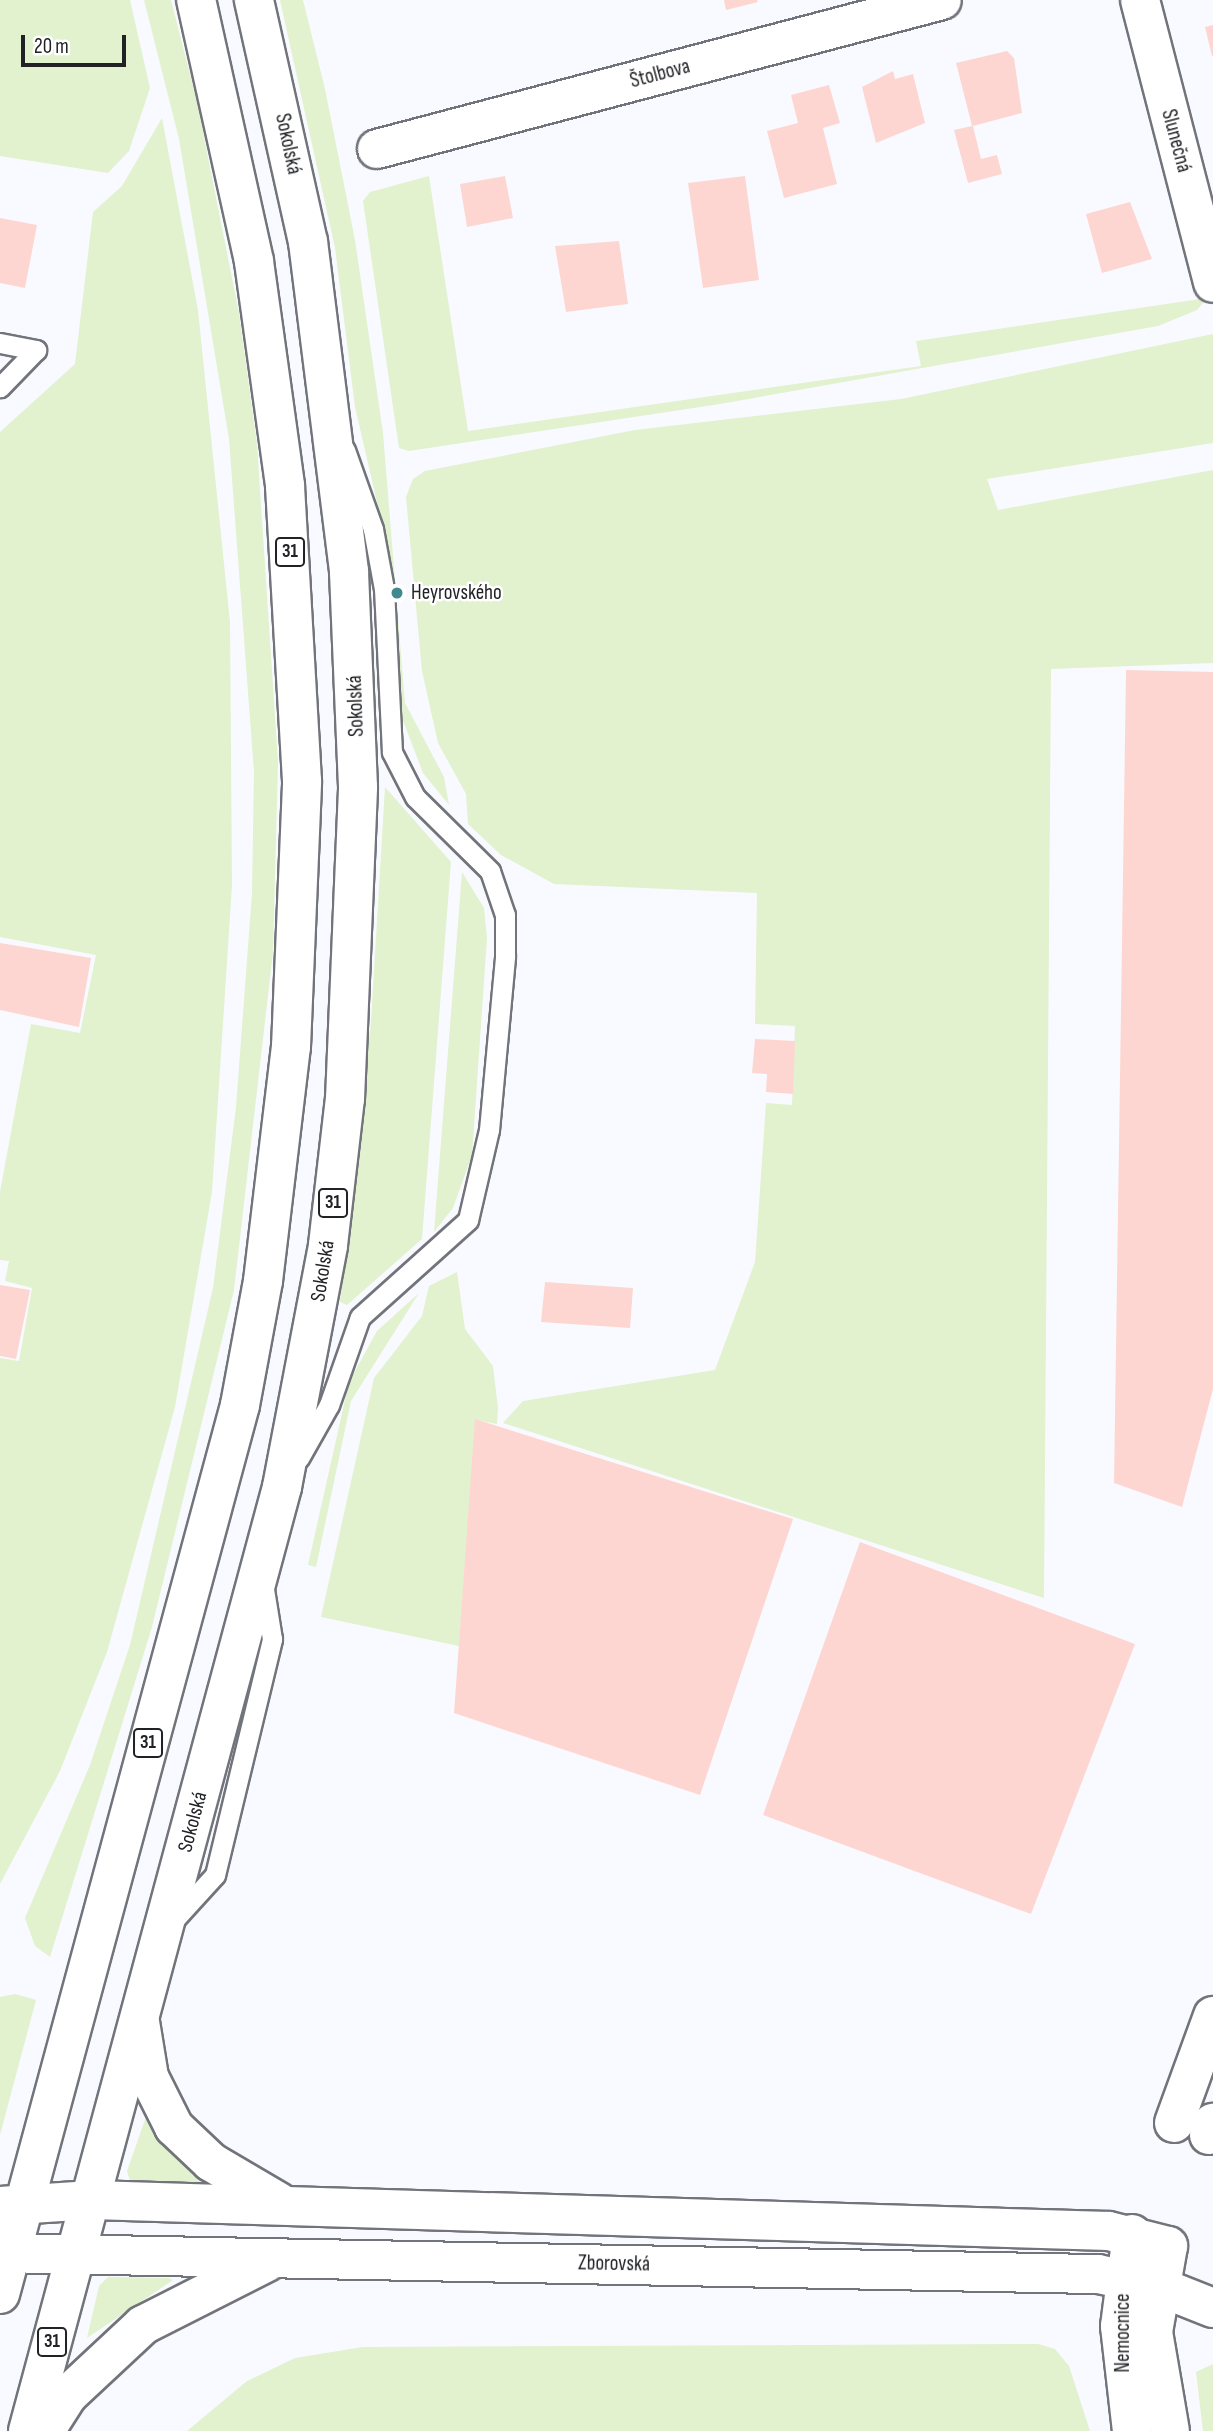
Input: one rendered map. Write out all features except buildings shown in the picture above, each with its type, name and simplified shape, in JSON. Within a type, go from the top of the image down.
[{"type":"main road","name":"31","points":[[0,2294],[12,2205],[240,1405],[263,1281],[291,1047],[302,781],[286,498],[254,261],[196,0]]},
{"type":"main road","name":"Sokolská","points":[[28,2431],[282,1487],[328,1245],[356,918],[356,692],[334,427],[303,216],[254,0]]},
{"type":"main road","name":"Štolbova","points":[[377,149],[942,0]]},
{"type":"main road","name":"Slunečná","points":[[1140,0],[1213,283]]},
{"type":"main road","points":[[1198,2127],[1213,2016]]},
{"type":"main road","points":[[139,2022],[149,2077],[174,2127],[245,2185],[287,2206]]},
{"type":"main road","points":[[12,2205],[92,2200],[1132,2234],[1168,2246],[1142,2281]]},
{"type":"main road","name":"Nemocnice","points":[[1132,2234],[1170,2431]]},
{"type":"main road","name":"Zborovská","points":[[5,2253],[278,2257],[1142,2281],[1213,2308]]},
{"type":"main road","points":[[45,2431],[68,2395],[143,2325],[278,2257]]},
{"type":"main road","name":"Nemocnice","points":[[1132,2431],[1120,2337],[1142,2281]]},
{"type":"lane","points":[[0,343],[36,350],[0,387]]},
{"type":"lane","points":[[282,1487],[329,1405],[360,1317],[468,1220],[489,1130],[505,956],[505,915],[490,872],[431,816],[395,762],[373,530],[334,427]]},
{"type":"green space","points":[[0,0],[130,0],[150,88],[129,151],[108,173],[0,156]]},
{"type":"green space","points":[[144,0],[171,0],[197,102],[239,313],[257,444],[278,762],[273,952],[234,1290],[152,1627],[50,1957],[35,1946],[25,1918],[90,1765],[130,1645],[213,1288],[236,1107],[252,893],[254,772],[229,439],[179,139]]},
{"type":"green space","points":[[280,0],[303,0],[325,89],[355,240],[383,433],[405,703],[444,777],[449,805],[423,773],[397,705],[388,550],[355,407],[335,248]]},
{"type":"green space","points":[[162,118],[198,310],[230,622],[232,885],[212,1192],[175,1407],[107,1652],[60,1771],[0,1884],[0,1358],[19,1361],[32,1288],[5,1281],[9,1261],[0,1260],[0,1192],[31,1024],[80,1033],[96,955],[0,937],[0,432],[75,364],[93,212],[122,186]]},
{"type":"green space","points":[[429,176],[468,431],[921,366],[916,341],[1207,298],[1197,310],[1158,326],[720,404],[409,451],[399,448],[363,201],[370,192]]},
{"type":"green space","points":[[1213,334],[1213,443],[987,479],[998,510],[1213,470],[1213,663],[1051,669],[1044,1598],[503,1423],[523,1401],[715,1370],[755,1262],[766,1103],[792,1105],[795,1026],[755,1024],[757,893],[554,884],[501,855],[468,824],[466,794],[438,743],[422,671],[406,497],[413,479],[425,471],[635,430],[901,399]]},
{"type":"green space","points":[[385,787],[451,862],[422,1239],[347,1305],[340,1302],[371,1022]]},
{"type":"green space","points":[[462,872],[484,908],[487,938],[472,1155],[453,1208],[434,1232]]},
{"type":"green space","points":[[457,1272],[465,1329],[493,1366],[498,1408],[497,1424],[476,1420],[459,1646],[321,1617],[374,1378],[422,1316],[429,1286]]},
{"type":"green space","points":[[419,1293],[351,1401],[316,1567],[308,1565],[349,1382],[377,1331]]},
{"type":"green space","points":[[15,1994],[36,2000],[0,2135],[0,1997]]},
{"type":"green space","points":[[147,2114],[175,2158],[208,2182],[130,2181],[127,2171]]},
{"type":"green space","points":[[108,2277],[173,2280],[87,2338],[99,2286]]},
{"type":"green space","points":[[1038,2344],[1055,2349],[1069,2366],[1090,2431],[187,2431],[247,2381],[295,2358],[363,2347]]},
{"type":"green space","points":[[1213,2364],[1213,2431],[1203,2431],[1196,2372]]},
{"type":"place","name":"Heyrovského","points":[[397,593]]}]
